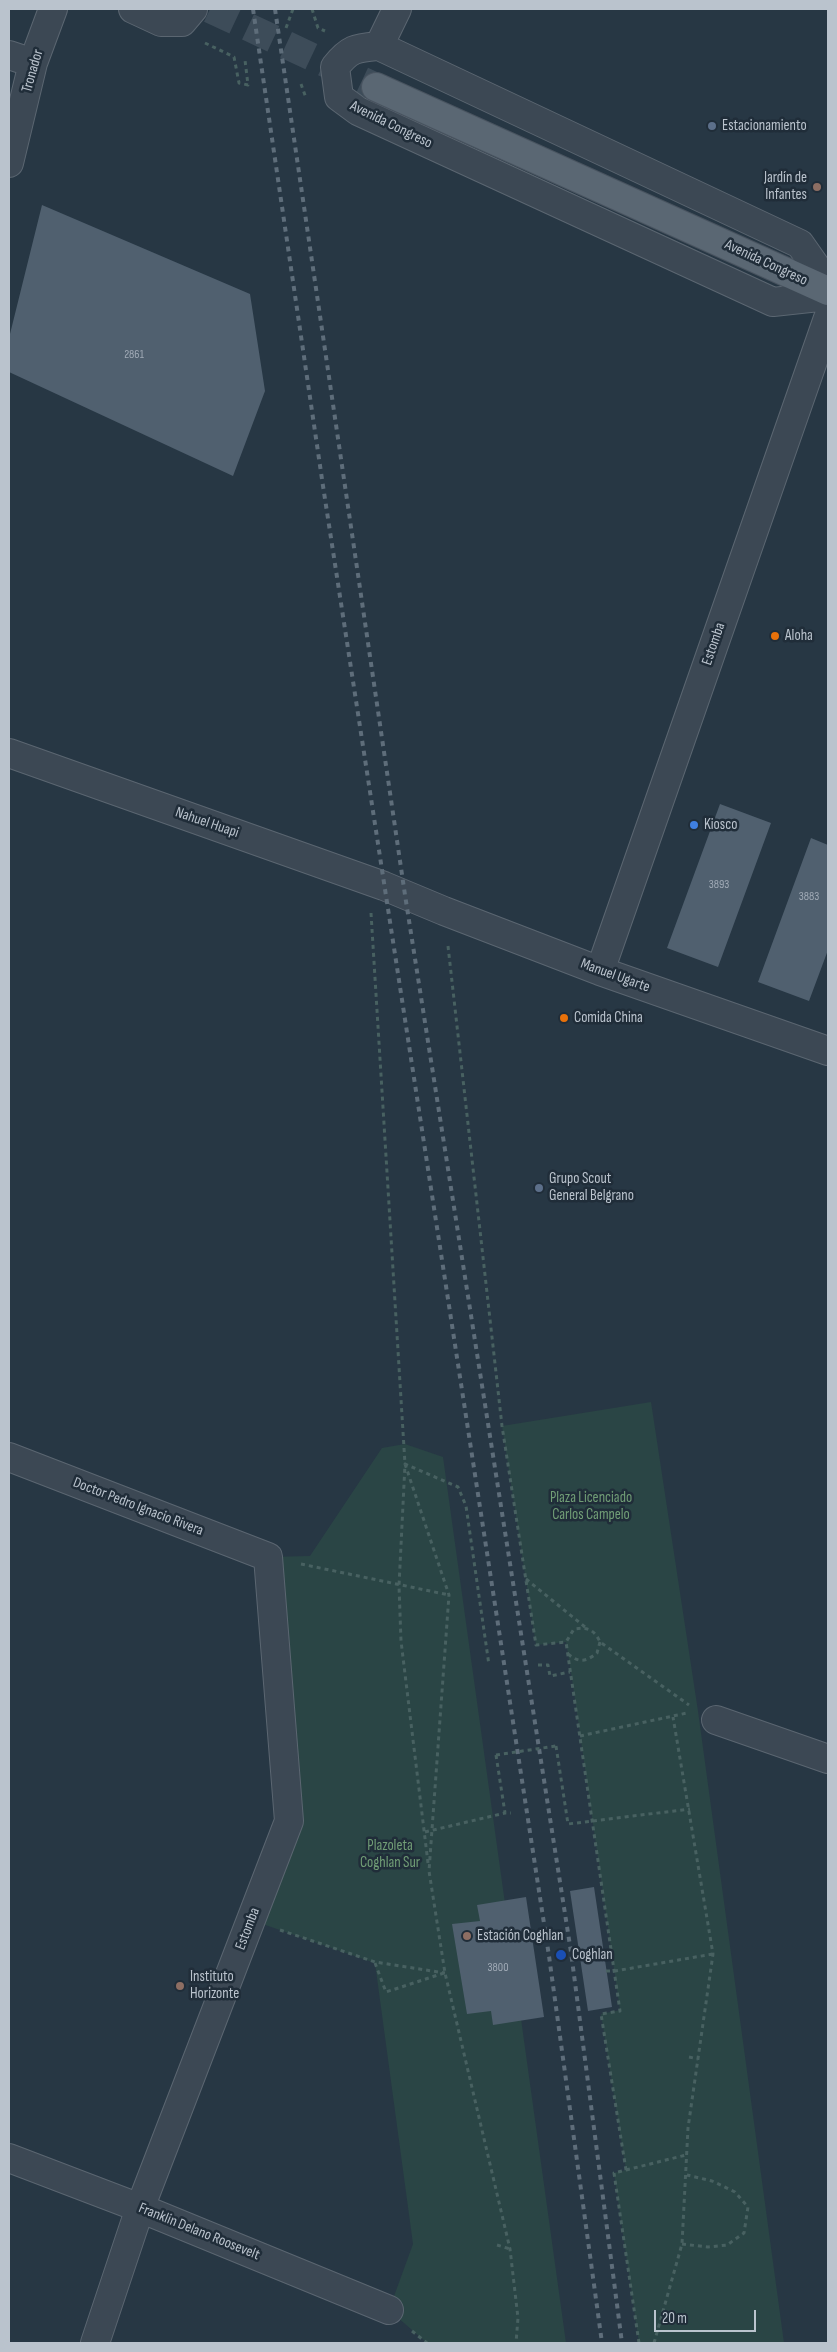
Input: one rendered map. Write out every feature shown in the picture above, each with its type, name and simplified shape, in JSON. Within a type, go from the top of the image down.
[{"type":"main road","name":"Avenida Congreso","points":[[376,87],[828,292]]},
{"type":"street","name":"Tronador","points":[[9,163],[21,59],[53,9]]},
{"type":"street","points":[[133,9],[161,22],[182,22],[194,9]]},
{"type":"street","points":[[379,46],[397,9]]},
{"type":"street","name":"Avenida Congreso","points":[[828,284],[800,244],[379,46],[356,48],[345,54],[335,67],[339,97],[358,111],[773,302],[828,296]]},
{"type":"street","name":"Estomba","points":[[600,970],[828,318]]},
{"type":"street","name":"Nahuel Huapi","points":[[9,753],[368,880],[404,895]]},
{"type":"street","name":"Manuel Ugarte","points":[[404,895],[600,970],[828,1051]]},
{"type":"street","name":"Doctor Pedro Ignacio Rivera","points":[[9,1457],[268,1557]]},
{"type":"street","name":"Estomba","points":[[95,2343],[140,2208],[289,1821],[268,1557]]},
{"type":"street","points":[[707,1716],[828,1759]]},
{"type":"street","name":"Franklin Delano Roosevelt","points":[[9,2158],[140,2208],[388,2310]]},
{"type":"path","points":[[286,28],[293,9]]},
{"type":"path","points":[[234,56],[239,84],[248,85],[245,60]]},
{"type":"path","points":[[368,880],[406,1464],[399,1586],[402,1641],[429,1871],[445,1972],[510,2249],[518,2318],[516,2343]]},
{"type":"path","points":[[444,911],[502,1426],[536,1645],[566,1642]]},
{"type":"path","points":[[406,1464],[449,1595],[429,1871]]},
{"type":"path","points":[[406,1464],[458,1487],[464,1500],[489,1665]]},
{"type":"path","points":[[268,1557],[449,1595]]},
{"type":"path","points":[[526,1578],[585,1627],[596,1633],[600,1642],[707,1716]]},
{"type":"path","points":[[585,1627],[574,1629],[566,1642],[620,2011],[601,2014],[626,2170]]},
{"type":"path","points":[[568,1653],[576,1661],[588,1661],[598,1653],[600,1642]]},
{"type":"path","points":[[538,1665],[548,1665],[550,1676],[571,1672]]},
{"type":"path","points":[[580,1736],[673,1716],[707,1716]]},
{"type":"path","points":[[654,2343],[682,2244],[688,2128],[713,1954],[673,1716]]},
{"type":"path","points":[[505,1813],[496,1755],[556,1746],[568,1824],[690,1809]]},
{"type":"path","points":[[559,1806],[564,1805]]},
{"type":"path","points":[[425,1832],[511,1812]]},
{"type":"path","points":[[251,1920],[375,1962],[445,1972]]},
{"type":"path","points":[[606,1971],[713,1954]]},
{"type":"path","points":[[375,1962],[386,1992],[445,1972]]},
{"type":"path","points":[[689,2057],[698,2058]]},
{"type":"path","points":[[639,2343],[614,2173],[686,2155]]},
{"type":"path","points":[[682,2244],[708,2247],[728,2245],[744,2233],[748,2208],[735,2192],[712,2182],[687,2175]]},
{"type":"path","points":[[497,2245],[510,2249]]},
{"type":"green space","name":"Plaza Licenciado Carlos Campelo","points":[[651,1402],[698,1711],[784,2343],[639,2343],[614,2173],[626,2170],[601,2014],[620,2010],[571,1672],[566,1642],[536,1645],[502,1426]]},
{"type":"green space","name":"Plazoleta Coghlan Sur","points":[[405,1444],[443,1457],[566,2343],[427,2343],[389,2310],[413,2244],[375,1963],[251,1920],[289,1821],[268,1557],[310,1556],[382,1448]]},
{"type":"building","points":[[42,205],[250,294],[265,391],[233,476],[9,372],[9,338]]},
{"type":"building","points":[[720,804],[771,823],[718,967],[667,948]]},
{"type":"building","points":[[811,838],[828,845],[828,950],[809,1001],[758,982]]},
{"type":"building","points":[[594,1887],[612,2007],[588,2011],[570,1891]]},
{"type":"building","points":[[526,1897],[544,2017],[493,2025],[491,2011],[467,2014],[452,1924],[480,1921],[477,1905]]},
{"type":"tunnel","points":[[210,9],[376,87]]},
{"type":"railway","points":[[253,9],[323,486],[549,1956],[602,2343]]},
{"type":"railway","points":[[275,9],[405,895],[571,1952],[622,2343]]},
{"type":"place","name":"Estacionamiento","points":[[712,126]]},
{"type":"place","name":"Jardín de Infantes","points":[[817,187]]},
{"type":"place","name":"Aloha","points":[[775,636]]},
{"type":"place","name":"Kiosco","points":[[694,825]]},
{"type":"place","name":"Comida China","points":[[564,1018]]},
{"type":"place","name":"Grupo Scout General Belgrano","points":[[539,1188]]},
{"type":"place","name":"Estación Coghlan","points":[[467,1936]]},
{"type":"place","name":"Coghlan","points":[[561,1955]]},
{"type":"place","name":"Instituto Horizonte","points":[[180,1986]]}]
